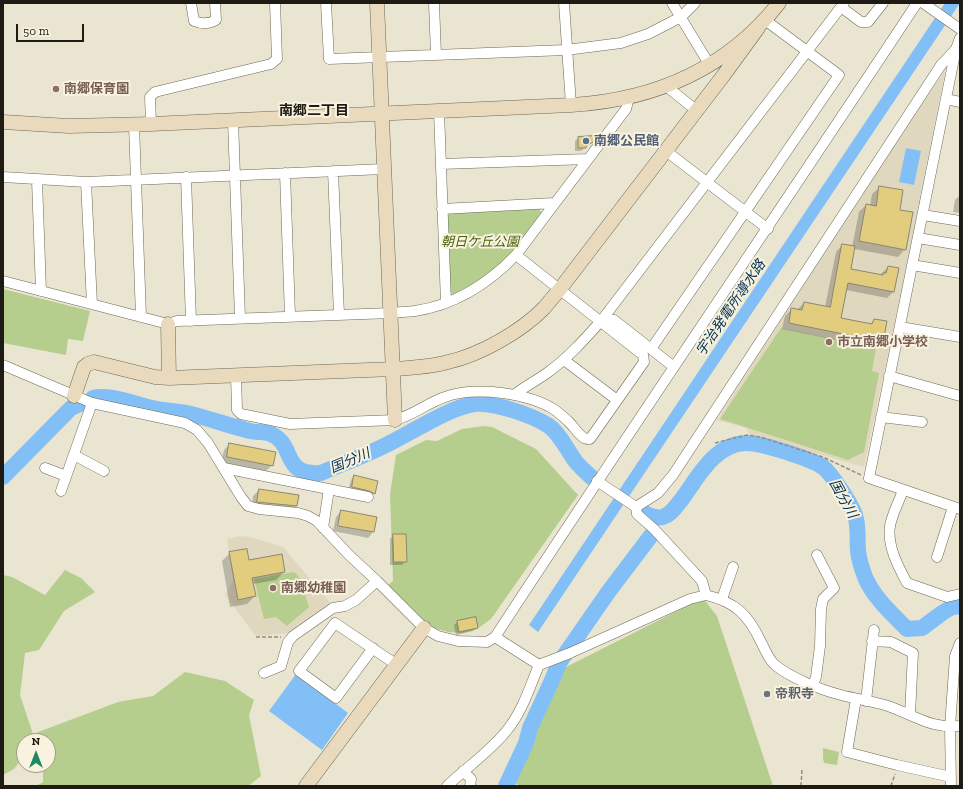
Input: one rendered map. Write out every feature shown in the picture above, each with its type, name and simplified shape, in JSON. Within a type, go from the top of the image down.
[{"type":"street","points":[[191,3],[194,21],[199,23],[211,23],[216,20],[215,3]]},
{"type":"street","points":[[150,124],[150,97],[155,92],[271,64],[277,59],[274,3]]},
{"type":"street","points":[[326,3],[329,59],[566,50],[621,43],[648,34],[681,17],[695,3]]},
{"type":"street","points":[[377,3],[395,420]]},
{"type":"street","points":[[434,3],[436,55]]},
{"type":"street","points":[[564,3],[571,106]]},
{"type":"street","points":[[672,3],[706,58],[711,64],[717,66],[723,76]]},
{"type":"street","points":[[74,396],[84,367],[94,362],[155,377],[169,378],[418,367],[449,362],[490,346],[526,323],[543,309],[560,289],[697,111],[761,24],[779,3]]},
{"type":"street","points":[[514,395],[526,385],[546,374],[583,342],[843,5],[861,22],[868,22],[883,3]]},
{"type":"street","points":[[3,365],[92,403],[185,423],[197,430],[208,442],[248,506],[258,509],[298,513],[317,521],[349,555],[377,580],[424,628],[438,636],[465,641],[487,642],[495,637],[597,481],[768,229],[918,3]]},
{"type":"street","points":[[926,5],[958,28]]},
{"type":"street","points":[[651,349],[839,75],[807,52],[761,24]]},
{"type":"street","points":[[3,122],[69,126],[134,125],[592,104],[629,98],[666,86],[711,64],[727,53],[761,24]]},
{"type":"street","points":[[636,507],[658,493],[673,475],[941,66],[956,49],[960,38]]},
{"type":"street","points":[[937,557],[957,508],[869,478],[946,99],[957,60],[956,49]]},
{"type":"street","points":[[666,86],[697,111]]},
{"type":"street","points":[[3,281],[168,324],[177,321],[391,313],[432,308],[472,291],[503,268],[516,254],[626,109],[629,98]]},
{"type":"street","points":[[946,99],[960,102]]},
{"type":"street","points":[[439,111],[446,303]]},
{"type":"street","points":[[233,120],[240,318]]},
{"type":"street","points":[[134,125],[142,317]]},
{"type":"street","points":[[666,151],[768,229]]},
{"type":"street","points":[[441,164],[588,159]]},
{"type":"street","points":[[3,177],[86,182],[384,169]]},
{"type":"street","points":[[333,171],[339,315]]},
{"type":"street","points":[[285,173],[290,316]]},
{"type":"street","points":[[186,178],[191,321]]},
{"type":"street","points":[[37,180],[41,291]]},
{"type":"street","points":[[86,182],[92,304]]},
{"type":"street","points":[[442,209],[554,203]]},
{"type":"street","points":[[922,215],[960,221]]},
{"type":"street","points":[[918,238],[960,245]]},
{"type":"street","points":[[236,375],[237,410],[241,414],[290,424],[395,420],[408,417],[445,397],[469,391],[495,392],[514,395],[538,402],[554,410],[569,422],[582,436],[586,439],[590,439],[644,362],[643,354],[516,254]]},
{"type":"street","points":[[912,265],[960,273]]},
{"type":"street","points":[[600,321],[607,319],[614,320],[674,366]]},
{"type":"street","points":[[168,324],[169,378]]},
{"type":"street","points":[[900,327],[960,337]]},
{"type":"street","points":[[564,360],[617,400]]},
{"type":"street","points":[[890,376],[960,396]]},
{"type":"street","points":[[60,492],[92,403]]},
{"type":"street","points":[[881,417],[922,422]]},
{"type":"street","points":[[74,455],[104,471]]},
{"type":"street","points":[[45,468],[66,476]]},
{"type":"street","points":[[224,468],[368,497]]},
{"type":"street","points":[[597,481],[636,507],[637,514],[654,529],[702,581],[706,595]]},
{"type":"street","points":[[323,528],[329,489]]},
{"type":"street","points":[[903,490],[890,526],[890,542],[897,564],[907,583],[947,597],[960,594]]},
{"type":"street","points":[[813,685],[816,677],[820,646],[822,599],[834,588],[816,555]]},
{"type":"street","points":[[722,599],[733,567]]},
{"type":"street","points":[[264,673],[280,666],[288,642],[293,636],[333,608],[345,606],[356,600],[377,580]]},
{"type":"street","points":[[447,786],[494,744],[508,728],[521,708],[539,665],[570,653],[690,599],[706,595],[722,599],[735,606],[745,615],[774,664],[792,676],[840,695],[888,706],[936,726],[955,726]]},
{"type":"street","points":[[372,648],[336,698],[299,671],[335,623],[372,648],[397,665]]},
{"type":"street","points":[[306,786],[424,628]]},
{"type":"street","points":[[874,630],[861,700],[847,752],[951,781],[955,726],[955,656],[960,643]]},
{"type":"street","points":[[495,637],[539,665]]},
{"type":"street","points":[[872,641],[891,642],[914,653],[910,716]]},
{"type":"street","points":[[464,771],[471,779],[470,786]]},
{"type":"path","points":[[715,443],[747,435],[760,437],[823,456],[869,478]]},
{"type":"path","points":[[256,637],[293,636]]},
{"type":"path","points":[[891,786],[897,765]]},
{"type":"path","points":[[801,786],[802,769]]},
{"type":"shaded area","name":"市立南郷小学校","points":[[945,71],[907,264],[864,467],[749,434],[747,428],[717,420],[897,140]]},
{"type":"shaded area","name":"南郷幼稚園","points":[[240,536],[250,537],[283,547],[333,606],[291,633],[256,636],[225,595],[233,581],[227,539]]},
{"type":"green space","name":"朝日ケ丘公園","points":[[539,207],[542,214],[507,258],[493,272],[456,296],[450,292],[447,216],[452,212]]},
{"type":"green space","points":[[3,289],[90,311],[83,341],[68,339],[66,355],[3,343]]},
{"type":"green space","points":[[781,328],[876,348],[872,371],[879,373],[864,452],[848,460],[720,419]]},
{"type":"green space","points":[[484,426],[492,427],[536,449],[578,495],[491,619],[477,629],[462,633],[448,632],[431,627],[388,585],[393,581],[390,494],[396,455],[426,440],[437,441],[462,429]]},
{"type":"green space","points":[[65,570],[81,578],[95,592],[64,611],[39,650],[25,653],[20,695],[33,733],[16,733],[16,766],[3,775],[3,575],[12,577],[45,595]]},
{"type":"green space","points":[[294,572],[299,577],[309,607],[287,626],[276,617],[264,619],[254,579]]},
{"type":"green space","points":[[703,598],[717,616],[773,786],[519,786],[509,776],[558,671]]},
{"type":"green space","points":[[185,672],[225,681],[254,700],[249,715],[261,776],[248,786],[36,786],[43,782],[43,773],[56,773],[56,733],[36,733],[118,702],[153,696]]},
{"type":"green space","points":[[823,748],[839,752],[837,765],[824,763]]},
{"type":"water","name":"宇治発電所導水路","points":[[945,3],[960,3],[538,632],[529,625]]},
{"type":"water","points":[[906,148],[921,151],[914,185],[899,182]]},
{"type":"water","points":[[296,674],[348,713],[322,750],[269,711]]},
{"type":"building","name":"南郷公民館","points":[[594,136],[594,141],[586,144],[586,148],[578,148],[578,137]]},
{"type":"building","points":[[879,186],[903,190],[900,210],[913,212],[906,250],[859,241],[866,204],[876,206]]},
{"type":"building","points":[[842,244],[855,246],[851,269],[883,275],[883,273],[886,273],[888,266],[899,268],[894,292],[848,283],[841,318],[872,324],[874,319],[887,321],[883,342],[789,323],[791,308],[802,310],[804,302],[830,307]]},
{"type":"building","points":[[229,443],[276,452],[273,466],[227,457]]},
{"type":"building","points":[[354,475],[378,481],[375,494],[352,487]]},
{"type":"building","points":[[259,489],[299,495],[297,506],[257,502]]},
{"type":"building","points":[[341,510],[377,517],[374,532],[338,526]]},
{"type":"building","points":[[393,534],[406,534],[407,562],[394,562]]},
{"type":"building","points":[[247,549],[249,560],[282,554],[285,572],[252,578],[256,596],[238,600],[229,552]]},
{"type":"building","points":[[476,617],[478,628],[459,632],[457,621]]},
{"type":"waterway","name":"国分川","points":[[93,398],[115,398],[152,408],[191,414],[252,432],[269,433],[279,439],[284,445],[294,465],[300,470],[308,473],[321,473],[364,455],[453,410],[474,404],[492,405],[513,410],[549,426],[560,438],[576,462],[591,477]]},
{"type":"waterway","name":"国分川","points":[[3,477],[71,408],[78,405]]},
{"type":"waterway","name":"国分川","points":[[640,510],[654,517],[663,517],[669,514],[674,510],[701,472],[716,455],[734,445],[745,443],[762,445],[817,464],[823,467],[836,482],[855,515],[858,554],[865,577],[873,592],[907,629],[922,628],[952,607],[960,606]]},
{"type":"waterway","points":[[506,786],[526,743],[530,728],[559,663],[609,591],[653,533]]},
{"type":"place","name":"南郷保育園","points":[[56,89]]},
{"type":"place","name":"南郷公民館","points":[[586,141]]},
{"type":"place","name":"市立南郷小学校","points":[[829,342]]},
{"type":"place","name":"南郷幼稚園","points":[[273,588]]},
{"type":"place","name":"帝釈寺","points":[[767,694]]},
{"type":"district","name":"南郷二丁目","points":[[314,111]]}]
